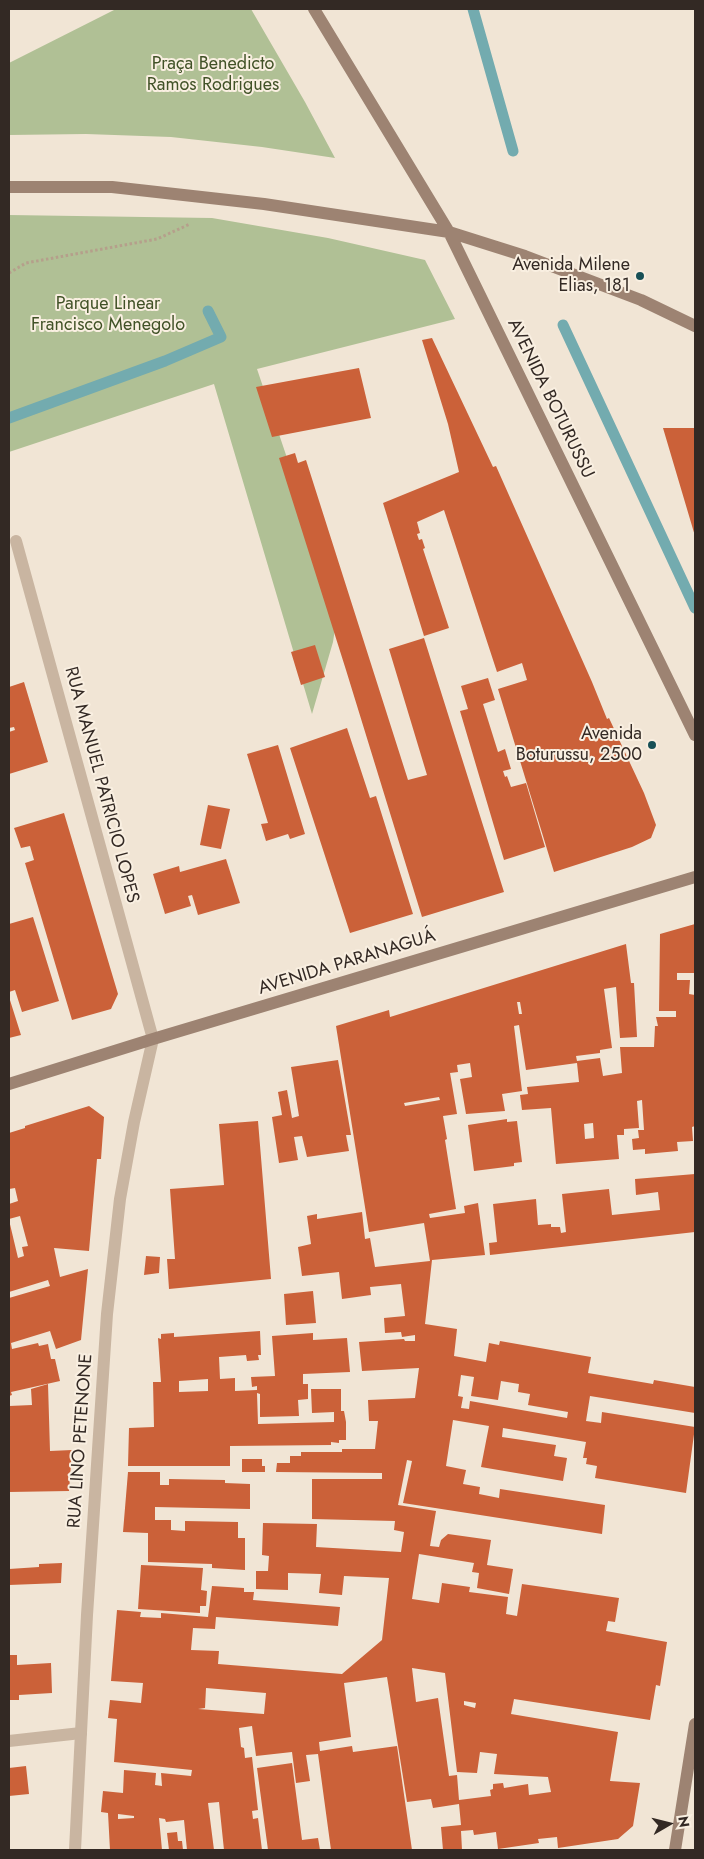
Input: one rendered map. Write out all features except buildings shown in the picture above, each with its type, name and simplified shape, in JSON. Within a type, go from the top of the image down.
[{"type":"main road","name":"AVENIDA BOTURUSSU","points":[[314,9],[450,232],[695,735]]},
{"type":"main road","points":[[9,187],[112,187],[264,204],[450,232],[525,256],[641,300],[695,326]]},
{"type":"main road","name":"AVENIDA PARANAGUÁ","points":[[9,1084],[695,877]]},
{"type":"main road","points":[[674,1850],[695,1724]]},
{"type":"street","name":"RUA MANUEL PATRICIO LOPES","points":[[16,541],[153,1039]]},
{"type":"street","name":"RUA LINO PETENONE","points":[[75,1850],[87,1615],[106,1314],[122,1190],[134,1122],[153,1039]]},
{"type":"street","points":[[9,1741],[81,1733]]},
{"type":"path","points":[[9,272],[26,263],[157,239],[198,220]]},
{"type":"green space","name":"Praça Benedicto Ramos Rodrigues","points":[[116,9],[251,9],[335,158],[262,147],[171,137],[86,134],[9,135],[9,63]]},
{"type":"green space","name":"Parque Linear Francisco Menegolo","points":[[9,215],[212,218],[328,238],[425,260],[455,319],[257,369],[338,609],[333,642],[312,714],[214,384],[9,452]]},
{"type":"waterway","points":[[473,9],[513,151]]},
{"type":"waterway","points":[[9,418],[165,361],[221,337],[208,311]]},
{"type":"waterway","points":[[563,325],[695,608]]},
{"type":"place","name":"Avenida Milene Elias, 181","points":[[640,276]]},
{"type":"place","name":"Avenida Boturussu, 2500","points":[[652,745]]}]
